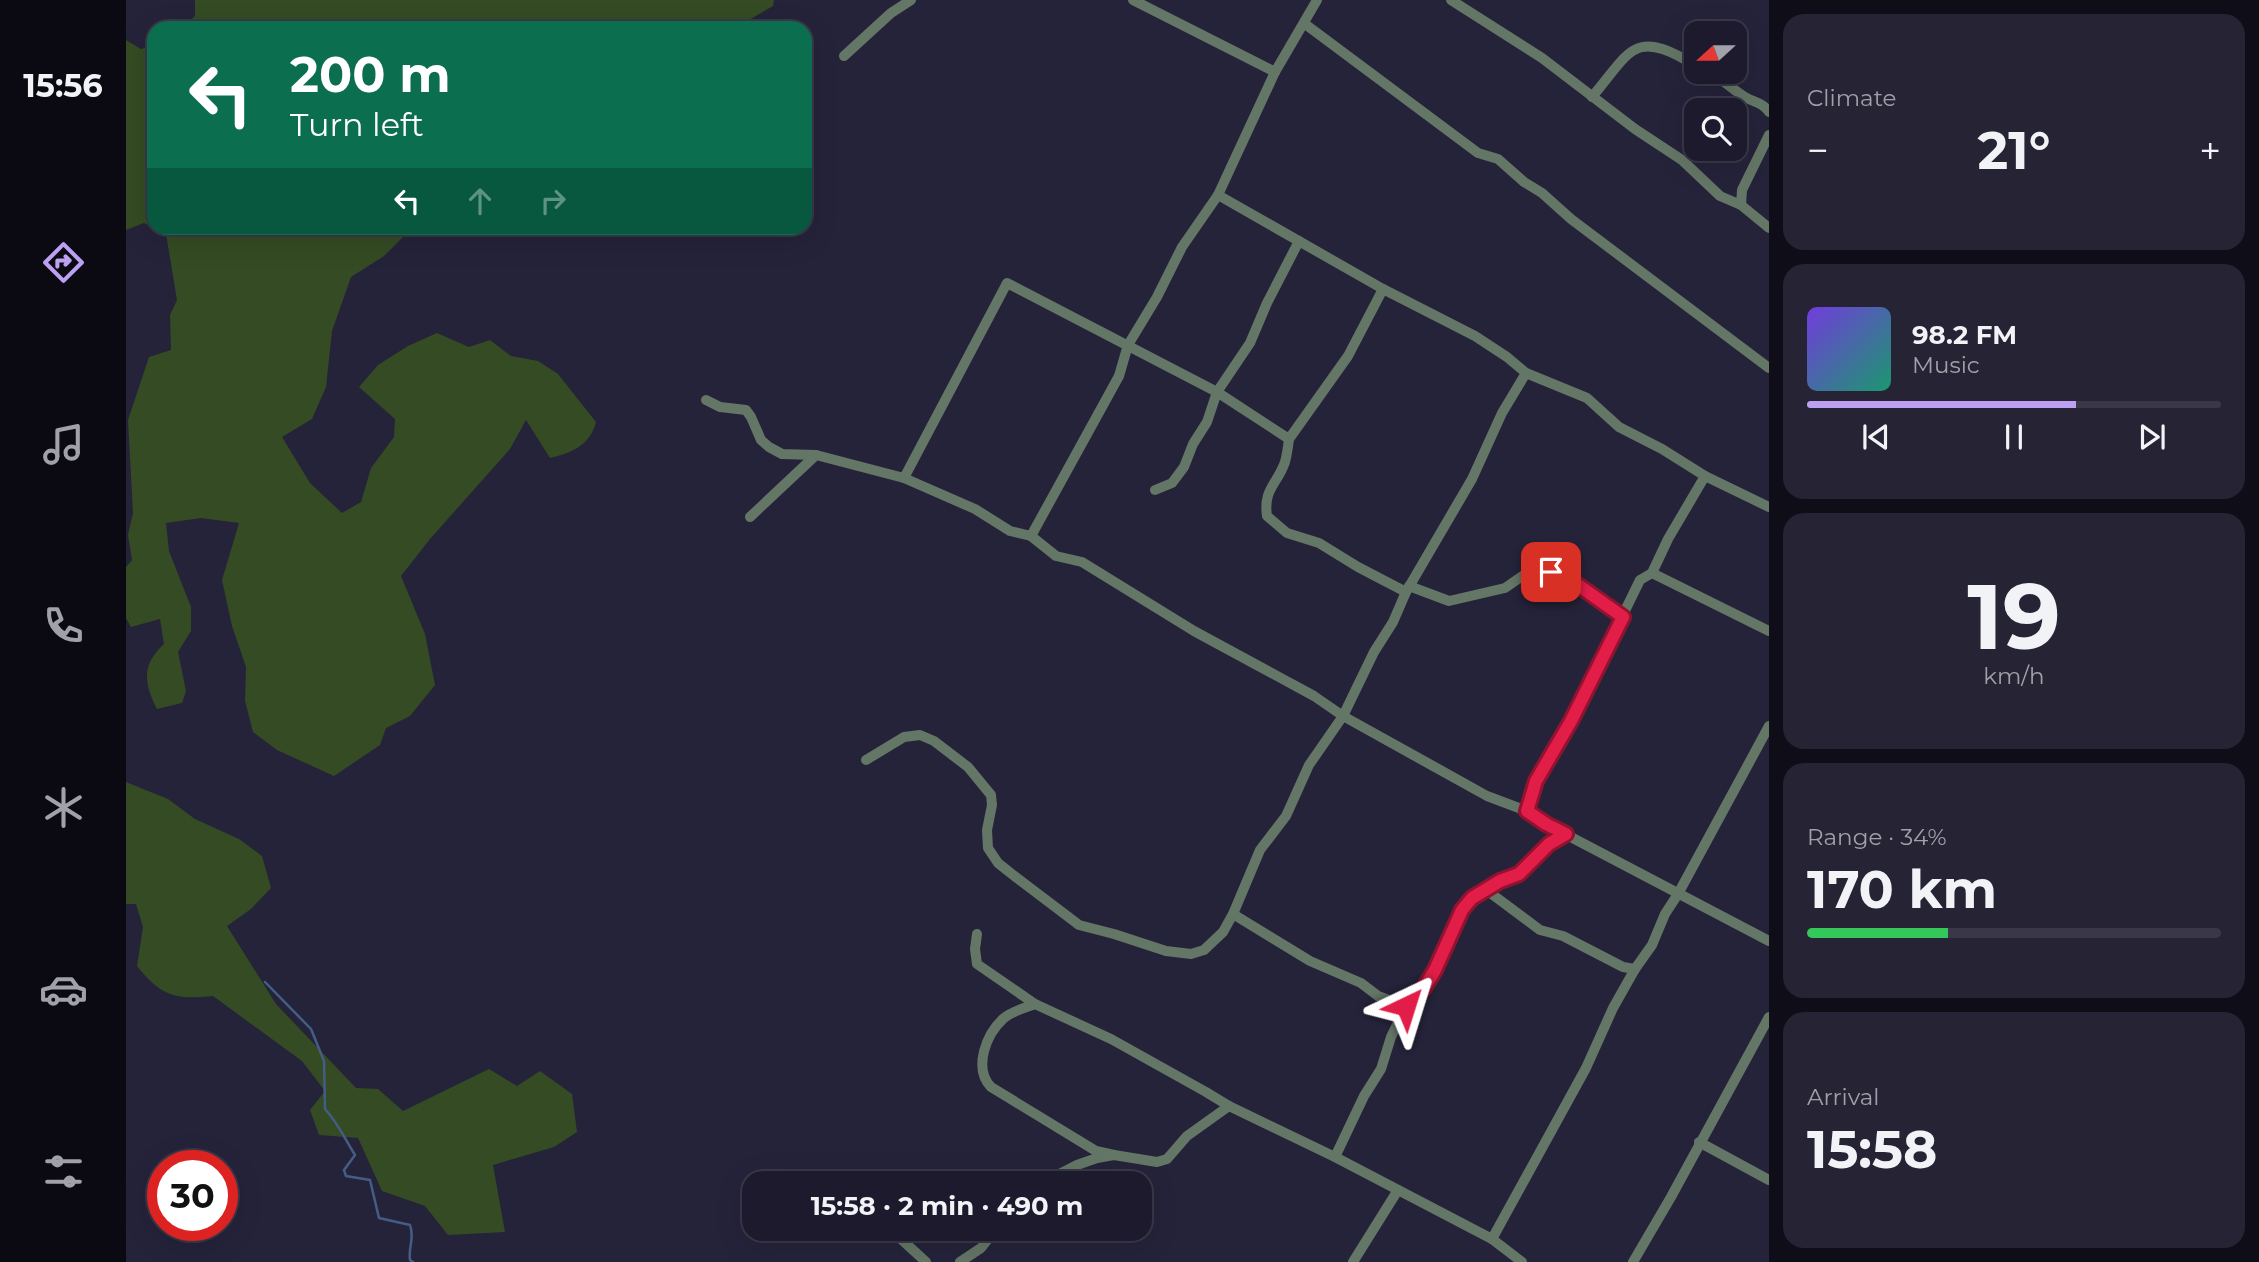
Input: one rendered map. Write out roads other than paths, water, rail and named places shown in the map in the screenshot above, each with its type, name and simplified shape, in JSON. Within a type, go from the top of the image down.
[{"type":"street","points":[[844,56],[891,13],[911,0]]},
{"type":"street","points":[[1133,0],[1275,72]]},
{"type":"street","points":[[1031,536],[1119,376],[1128,345],[1157,298],[1182,247],[1218,195],[1275,72],[1317,0]]},
{"type":"street","points":[[1451,0],[1542,58],[1682,160],[1720,196],[1741,205],[1769,228]]},
{"type":"street","points":[[1305,24],[1478,153],[1498,159],[1571,219],[1769,368]]},
{"type":"street","points":[[1592,97],[1623,56],[1633,48],[1654,46],[1684,59]]},
{"type":"street","points":[[1728,84],[1745,97],[1761,103],[1769,112]]},
{"type":"street","points":[[1741,205],[1742,190],[1769,135]]},
{"type":"street","points":[[1218,195],[1383,289],[1475,336],[1526,373],[1587,398],[1619,427],[1662,449],[1705,476],[1769,507]]},
{"type":"street","points":[[1155,490],[1172,483],[1184,467],[1193,444],[1207,422],[1217,392],[1250,343],[1299,241]]},
{"type":"street","points":[[904,478],[1007,283],[1217,392],[1289,439]]},
{"type":"street","points":[[1383,289],[1348,356],[1289,439],[1285,462],[1268,491],[1265,502],[1267,516],[1287,533],[1319,543],[1334,554],[1408,589],[1449,601],[1505,588],[1528,572],[1551,572],[1578,585],[1623,617]]},
{"type":"street","points":[[866,760],[904,737],[920,735],[949,751],[981,780],[990,795],[992,805],[987,840],[998,863],[1079,925],[1114,933],[1166,951],[1191,954],[1204,950],[1214,942],[1233,914],[1260,849],[1286,817],[1309,765],[1343,716],[1374,652],[1472,479],[1502,413],[1526,373]]},
{"type":"street","points":[[706,400],[720,407],[746,410],[761,440],[782,454],[816,455],[904,478],[975,509],[1010,531],[1031,536],[1056,556],[1082,562],[1194,631],[1314,696],[1343,716],[1487,796],[1527,811],[1546,824],[1769,941]]},
{"type":"street","points":[[750,517],[816,455]]},
{"type":"street","points":[[1527,811],[1536,781],[1571,721],[1640,580],[1652,573],[1668,539],[1705,476]]},
{"type":"street","points":[[1652,573],[1769,631]]},
{"type":"street","points":[[1492,1239],[1586,1068],[1613,1008],[1652,945],[1665,914],[1769,726]]},
{"type":"street","points":[[1335,1157],[1364,1096],[1381,1069],[1391,1037],[1406,1006],[1424,988],[1435,970],[1462,910],[1472,898],[1519,874],[1549,844],[1566,834]]},
{"type":"street","points":[[1485,890],[1540,930],[1563,936],[1607,960],[1635,969]]},
{"type":"street","points":[[1233,914],[1310,961],[1361,983],[1386,1000],[1406,1006]]},
{"type":"street","points":[[977,934],[977,964],[1035,1004],[1111,1039],[1229,1106],[1335,1157],[1492,1239],[1522,1262]]},
{"type":"street","points":[[1035,1004],[1003,1019],[984,1046],[985,1058],[981,1071],[984,1080],[991,1087],[1096,1151],[1157,1162],[1167,1160],[1187,1136],[1229,1106]]},
{"type":"street","points":[[1633,1262],[1769,1017]]},
{"type":"street","points":[[1699,1142],[1769,1180]]},
{"type":"street","points":[[1065,1171],[1114,1155]]},
{"type":"street","points":[[1353,1262],[1398,1190]]},
{"type":"street","points":[[903,1241],[926,1262]]},
{"type":"street","points":[[960,1262],[987,1241]]},
{"type":"waterway","points":[[265,982],[311,1029],[324,1061],[325,1109],[338,1125],[355,1155],[344,1170],[346,1176],[370,1180],[379,1218],[410,1225],[410,1260],[413,1262]]}]
